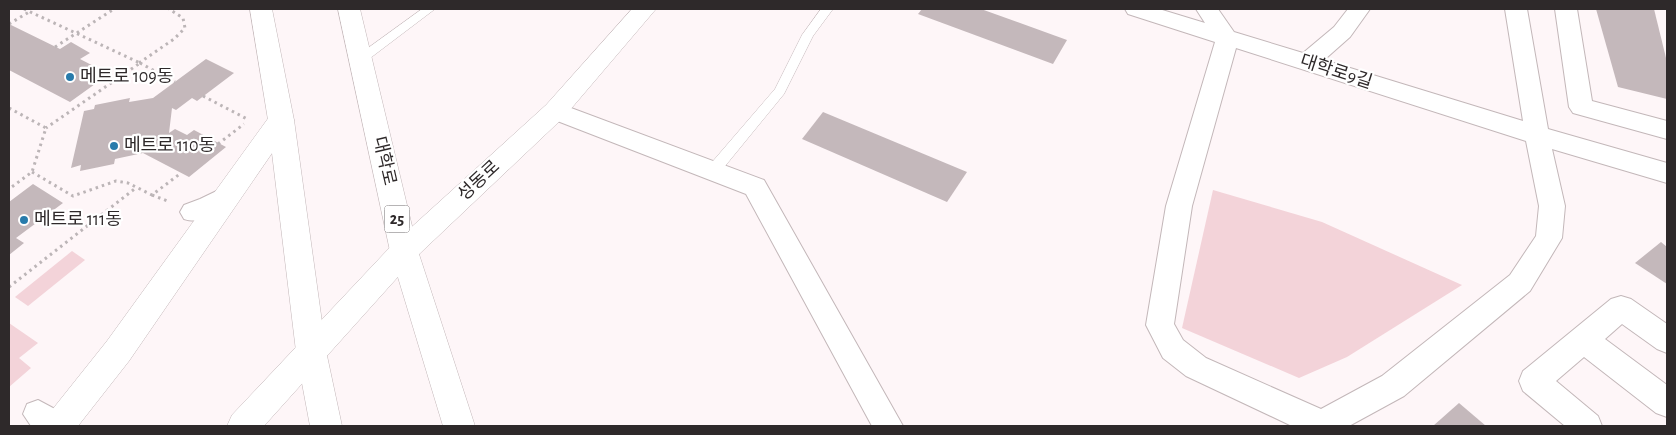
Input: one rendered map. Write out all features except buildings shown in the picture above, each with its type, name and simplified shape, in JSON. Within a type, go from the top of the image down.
[{"type":"main road","points":[[260,9],[281,120],[311,350],[326,426]]},
{"type":"main road","name":"대학로","points":[[349,9],[404,251],[459,426]]},
{"type":"main road","name":"성동로","points":[[243,426],[404,251],[555,110],[645,9]]},
{"type":"main road","points":[[51,422],[118,351],[281,120]]},
{"type":"street","name":"대학로9길","points":[[1136,9],[1537,135],[1667,173]]},
{"type":"street","points":[[1207,9],[1227,39],[1179,206],[1160,325],[1173,349],[1196,367],[1321,426],[1393,386],[1520,282],[1549,238],[1552,206],[1537,135],[1516,9]]},
{"type":"street","points":[[1307,62],[1342,32],[1359,9]]},
{"type":"street","points":[[1566,9],[1581,107],[1667,130]]},
{"type":"street","points":[[555,110],[755,187],[888,426]]},
{"type":"street","points":[[193,212],[209,207],[227,196]]},
{"type":"street","points":[[1587,426],[1534,381],[1621,308],[1667,340]]},
{"type":"street","points":[[1584,339],[1667,403]]},
{"type":"lane","points":[[361,59],[429,9]]},
{"type":"lane","points":[[712,172],[780,91],[808,35],[827,9]]},
{"type":"path","points":[[24,9],[175,82]]},
{"type":"path","points":[[55,47],[114,9]]},
{"type":"path","points":[[9,189],[32,172],[46,128],[174,39],[185,28],[185,20],[182,16],[169,9]]},
{"type":"path","points":[[9,24],[29,11]]},
{"type":"path","points":[[203,96],[249,120],[218,144]]},
{"type":"path","points":[[9,108],[46,128]]},
{"type":"path","points":[[32,172],[74,196],[89,193],[112,181],[125,181],[152,195],[181,173]]},
{"type":"path","points":[[9,287],[137,187]]},
{"type":"shaded area","points":[[1213,190],[1322,222],[1462,285],[1347,357],[1299,378],[1182,328]]},
{"type":"shaded area","points":[[72,251],[85,260],[28,306],[15,297]]},
{"type":"shaded area","points":[[9,323],[38,343],[19,358],[31,368],[9,387]]},
{"type":"place","name":"메트로 109동","points":[[70,77]]},
{"type":"place","name":"메트로 110동","points":[[114,146]]},
{"type":"place","name":"메트로 111동","points":[[24,220]]}]
